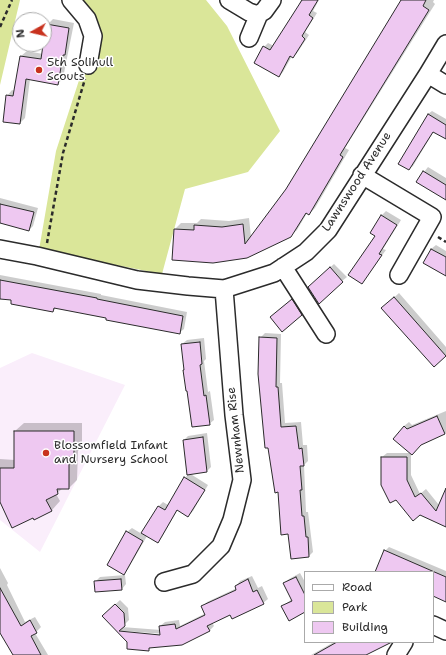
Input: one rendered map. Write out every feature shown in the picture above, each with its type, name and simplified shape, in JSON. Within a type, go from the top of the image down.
[{"type":"street","points":[[71,0],[87,19],[93,36],[88,65]]},
{"type":"street","points":[[229,0],[249,12],[259,14]]},
{"type":"street","points":[[249,38],[259,14],[264,11],[272,0]]},
{"type":"street","name":"Lawnswood Avenue","points":[[0,249],[38,256],[137,280],[224,289],[274,273],[306,252],[328,230],[446,44]]},
{"type":"street","points":[[428,74],[446,85]]},
{"type":"street","points":[[362,175],[439,221],[399,275]]},
{"type":"street","points":[[283,267],[326,334]]},
{"type":"street","name":"Newnham Rise","points":[[164,582],[193,574],[221,546],[232,520],[242,480],[234,415],[224,289]]},
{"type":"street","points":[[434,625],[446,631]]},
{"type":"street","points":[[396,655],[403,643]]},
{"type":"path","points":[[0,26],[12,0]]},
{"type":"path","points":[[38,256],[39,250],[47,246],[63,153],[88,65]]},
{"type":"shaded area","name":"Blossomfield Infant and Nursery School","points":[[32,353],[125,385],[40,552],[0,520],[0,368]]},
{"type":"green space","points":[[0,0],[20,0],[17,12],[12,12],[12,34],[0,85]]},
{"type":"green space","points":[[78,0],[206,0],[227,26],[280,131],[248,172],[185,189],[162,274],[39,250],[56,151],[83,68],[93,69]]},
{"type":"building","points":[[302,0],[318,0],[309,15],[313,18],[302,36],[305,39],[293,58],[290,56],[279,77],[254,63],[263,46],[270,50]]},
{"type":"building","points":[[401,0],[426,0],[423,6],[429,10],[340,155],[343,157],[309,215],[306,213],[291,237],[247,258],[213,263],[172,260],[174,229],[194,230],[194,225],[222,227],[243,224],[245,244],[286,189]]},
{"type":"building","points":[[52,25],[69,28],[58,85],[26,79],[20,124],[3,122],[6,95],[13,96],[20,56],[41,59],[42,52],[52,52]]},
{"type":"building","points":[[428,114],[446,125],[446,139],[433,132],[409,170],[398,164]]},
{"type":"building","points":[[423,171],[446,185],[446,200],[416,182]]},
{"type":"building","points":[[0,204],[34,212],[29,231],[0,223]]},
{"type":"building","points":[[381,215],[397,225],[379,254],[382,255],[362,284],[348,275],[375,236],[370,233]]},
{"type":"building","points":[[431,249],[446,257],[446,276],[423,263]]},
{"type":"building","points":[[330,267],[343,282],[319,304],[308,287]]},
{"type":"building","points":[[0,280],[183,316],[180,334],[106,320],[106,318],[54,308],[53,312],[11,304],[11,300],[0,299]]},
{"type":"building","points":[[394,297],[446,356],[434,367],[381,308]]},
{"type":"building","points":[[292,299],[302,315],[282,332],[270,317]]},
{"type":"building","points":[[259,337],[277,338],[276,387],[278,387],[281,427],[296,426],[299,449],[302,448],[304,466],[300,466],[302,490],[300,490],[302,516],[304,516],[306,537],[308,537],[309,557],[291,559],[288,534],[281,535],[278,492],[275,493],[268,448],[265,448],[258,374]]},
{"type":"building","points":[[200,342],[202,364],[200,365],[210,425],[192,427],[183,370],[181,344]]},
{"type":"building","points":[[437,416],[445,434],[421,445],[412,455],[393,439],[404,426],[407,429]]},
{"type":"building","points":[[14,431],[74,431],[74,456],[69,457],[69,489],[57,489],[58,494],[46,500],[52,511],[34,520],[33,518],[12,528],[0,502],[0,468],[14,468]]},
{"type":"building","points":[[203,437],[207,472],[187,475],[183,440]]},
{"type":"building","points":[[381,457],[407,457],[407,480],[415,497],[421,493],[436,511],[446,488],[446,527],[420,515],[413,521],[396,500],[390,503],[381,485]]},
{"type":"building","points":[[184,477],[205,490],[188,517],[177,510],[158,543],[141,533],[158,506],[165,510]]},
{"type":"building","points":[[126,531],[143,541],[124,575],[107,565]]},
{"type":"building","points":[[384,550],[432,571],[375,571]]},
{"type":"building","points":[[434,572],[446,577],[446,602],[434,596]]},
{"type":"building","points":[[296,577],[304,593],[304,613],[289,621],[281,606],[292,601],[283,583]]},
{"type":"building","points":[[121,579],[122,590],[95,592],[94,581]]},
{"type":"building","points":[[248,579],[253,592],[257,590],[264,604],[232,619],[230,615],[207,626],[210,631],[182,645],[149,648],[149,651],[127,649],[127,642],[102,616],[115,604],[124,613],[125,626],[119,631],[160,635],[159,626],[175,624],[176,629],[205,615],[201,606],[236,590],[235,586]]},
{"type":"building","points":[[0,588],[21,626],[30,620],[37,633],[31,636],[41,655],[13,655],[0,633]]},
{"type":"building","points":[[335,643],[390,643],[366,655],[314,655]]},
{"type":"place","name":"5th Solihull Scouts","points":[[39,70]]},
{"type":"place","name":"Blossomfield Infant and Nursery School","points":[[46,453]]}]
